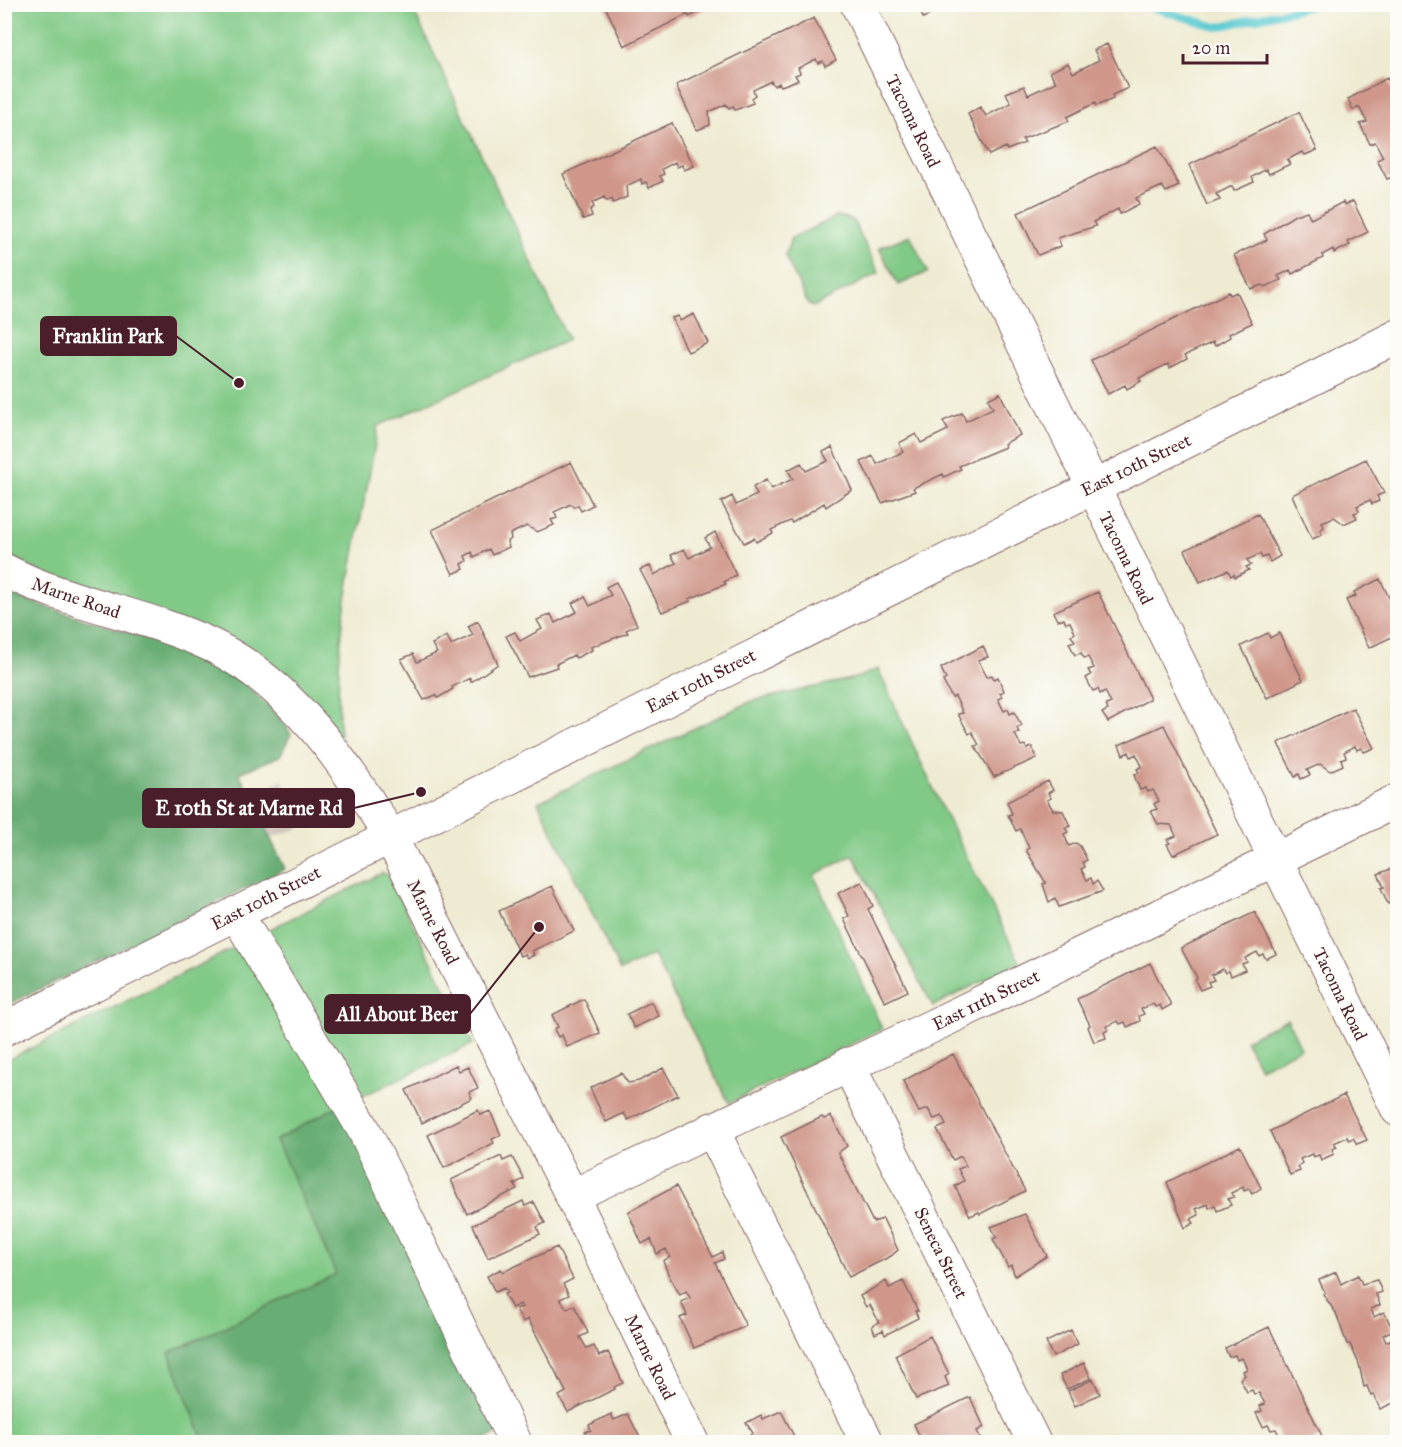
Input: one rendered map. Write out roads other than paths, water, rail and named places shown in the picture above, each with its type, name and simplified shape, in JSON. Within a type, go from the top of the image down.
[{"type":"street","name":"Tacoma Road","points":[[857,4],[1091,487],[1398,1110]]},
{"type":"street","name":"East 10th Street","points":[[4,1029],[1398,336]]},
{"type":"street","name":"Marne Road","points":[[4,570],[67,596],[184,635],[240,661],[299,712],[358,785],[390,836],[572,1196],[692,1443]]},
{"type":"street","name":"East 11th Street","points":[[572,1196],[1398,800]]},
{"type":"street","points":[[236,913],[364,1130],[515,1443]]},
{"type":"street","name":"Seneca Street","points":[[848,1064],[1034,1443]]},
{"type":"street","points":[[712,1129],[867,1443]]},
{"type":"waterway","points":[[1140,4],[1217,27],[1320,4]]},
{"type":"place","name":"Franklin Park","points":[[239,383]]},
{"type":"place","name":"E 10th St at Marne Rd","points":[[421,792]]},
{"type":"place","name":"All About Beer","points":[[539,927]]}]
